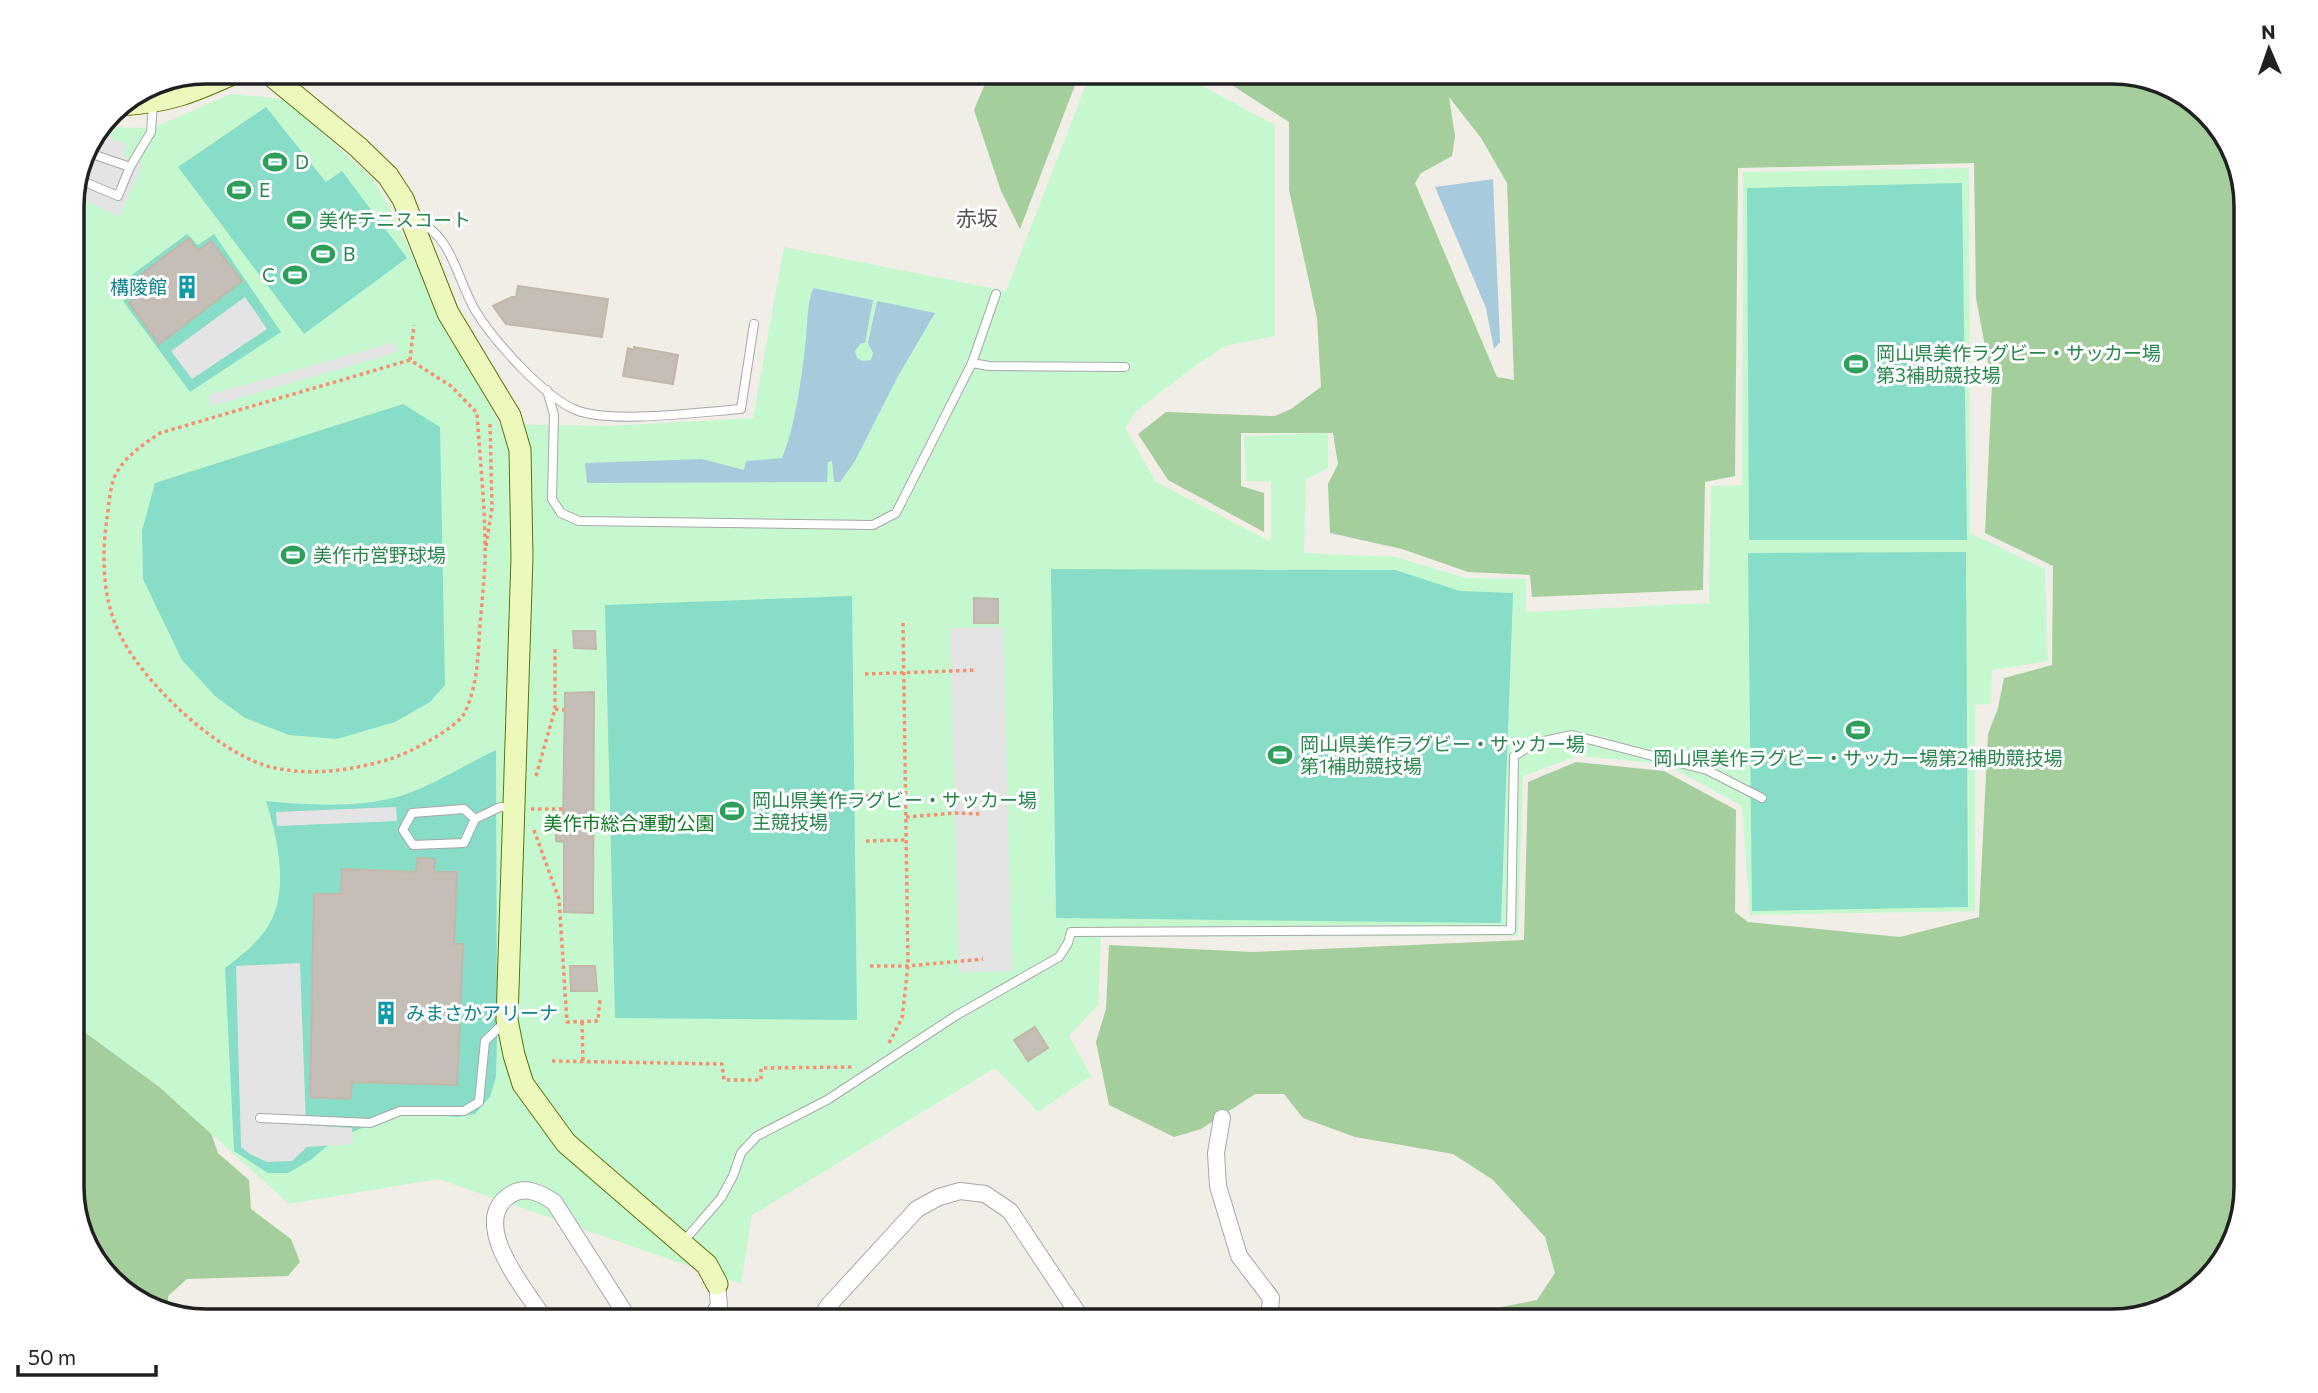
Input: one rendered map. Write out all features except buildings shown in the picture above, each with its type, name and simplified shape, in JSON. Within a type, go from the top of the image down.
[{"type":"street","points":[[140,104],[191,93],[211,84]]},
{"type":"street","points":[[282,84],[358,147],[388,176],[403,199],[448,313],[510,416],[520,450],[521,809],[508,1020],[514,1055],[523,1084],[566,1143],[707,1265],[717,1284],[719,1305],[717,1309]]},
{"type":"street","points":[[1222,1118],[1216,1153],[1218,1186],[1239,1256],[1271,1298],[1270,1309]]},
{"type":"street","points":[[538,1309],[506,1260],[493,1220],[499,1204],[512,1193],[527,1190],[541,1193],[554,1202],[622,1309]]},
{"type":"street","points":[[826,1309],[917,1209],[939,1197],[960,1191],[985,1194],[1010,1211],[1075,1309]]},
{"type":"lane","points":[[87,183],[118,197],[130,167],[150,132],[153,103]]},
{"type":"lane","points":[[96,154],[130,167]]},
{"type":"lane","points":[[412,220],[428,225],[443,241],[475,310],[497,341],[547,390],[575,410],[597,416],[740,409],[754,324]]},
{"type":"lane","points":[[547,390],[554,415],[552,499],[561,513],[579,521],[873,524],[896,513],[972,363],[996,294]]},
{"type":"lane","points":[[972,363],[989,366],[1125,366]]},
{"type":"lane","points":[[681,1244],[721,1198],[741,1153],[757,1136],[827,1100],[957,1015],[1059,957],[1071,932],[1511,930],[1514,756],[1535,743],[1572,735],[1707,770],[1762,798]]},
{"type":"lane","points":[[475,819],[464,809],[412,813],[403,830],[413,845],[464,843],[475,819],[500,807],[521,809]]},
{"type":"lane","points":[[260,1118],[370,1123],[400,1111],[464,1111],[479,1102],[485,1041],[508,1020]]},
{"type":"path","points":[[410,360],[414,325]]},
{"type":"path","points":[[410,360],[451,386],[477,413],[484,552],[476,683],[464,716],[407,754],[370,765],[333,770],[275,768],[241,756],[195,722],[153,683],[128,651],[116,625],[104,577],[106,531],[116,473],[136,449],[160,433],[410,360]]},
{"type":"path","points":[[484,552],[492,508],[489,429],[491,416],[495,424]]},
{"type":"path","points":[[887,1046],[902,1018],[908,966],[903,621]]},
{"type":"path","points":[[533,784],[555,709],[555,647]]},
{"type":"path","points":[[865,674],[977,670]]},
{"type":"path","points":[[555,709],[565,710]]},
{"type":"path","points":[[866,796],[905,795]]},
{"type":"path","points":[[564,809],[521,809],[561,899],[567,1022],[598,1021],[600,999]]},
{"type":"path","points":[[905,817],[980,814]]},
{"type":"path","points":[[866,841],[905,840]]},
{"type":"path","points":[[870,966],[908,966],[983,959]]},
{"type":"path","points":[[582,1022],[583,1062]]},
{"type":"path","points":[[552,1061],[722,1064],[724,1080],[761,1080],[761,1069],[864,1067]]},
{"type":"green space","points":[[985,84],[1075,84],[1020,229],[1001,191],[974,110]]},
{"type":"green space","name":"美作市総合運動公園","points":[[1086,84],[1198,84],[1275,125],[1275,336],[1225,346],[1136,411],[1125,428],[1156,482],[1271,542],[1271,482],[1246,481],[1244,436],[1328,433],[1328,468],[1306,479],[1304,553],[1396,557],[1465,578],[1526,579],[1526,612],[1709,603],[1711,486],[1742,485],[1743,172],[1969,168],[1970,533],[2045,569],[2048,661],[1992,670],[1991,704],[1975,705],[1975,911],[1750,915],[1742,806],[1665,764],[1577,756],[1523,776],[1518,936],[1101,937],[1098,1005],[1069,1036],[1091,1076],[1038,1112],[995,1068],[752,1215],[741,1284],[438,1179],[289,1204],[158,1086],[84,1032],[84,198],[88,175],[97,152],[114,127],[152,128],[231,94],[285,99],[372,178],[389,206],[499,424],[608,426],[753,418],[784,247],[1006,291]]},
{"type":"green space","points":[[1230,84],[2112,84],[2143,88],[2173,100],[2209,132],[2227,167],[2234,198],[2234,1186],[2230,1218],[2218,1248],[2186,1284],[2158,1300],[2112,1309],[1491,1309],[1537,1300],[1555,1273],[1545,1237],[1493,1180],[1453,1154],[1355,1137],[1303,1118],[1284,1094],[1255,1094],[1201,1129],[1174,1137],[1109,1105],[1096,1042],[1106,1009],[1109,945],[1253,952],[1524,940],[1528,782],[1576,762],[1664,771],[1736,810],[1735,912],[1748,922],[1900,937],[1979,917],[1988,734],[1998,708],[2004,678],[2052,665],[2053,566],[1985,533],[1992,384],[1976,298],[1974,163],[1738,168],[1735,476],[1705,482],[1703,590],[1532,597],[1530,575],[1468,572],[1402,549],[1330,533],[1328,484],[1338,464],[1333,433],[1241,433],[1241,486],[1264,493],[1264,532],[1168,480],[1138,434],[1166,412],[1275,416],[1291,409],[1321,387],[1317,318],[1289,190],[1289,122]],"holes":[[[1449,97],[1481,138],[1507,183],[1514,380],[1497,377],[1415,183],[1421,173],[1452,156],[1455,136]]]},
{"type":"green space","name":"美作テニスコート","points":[[266,107],[326,182],[342,171],[407,258],[304,334],[178,167]]},
{"type":"green space","name":"岡山県美作ラグビー・サッカー場 第3補助競技場","points":[[1962,183],[1967,540],[1749,540],[1747,188]]},
{"type":"green space","points":[[187,234],[198,245],[214,234],[281,332],[190,392],[123,301],[135,291],[125,280]]},
{"type":"green space","name":"美作市営野球場","points":[[403,404],[440,427],[445,685],[430,702],[395,722],[337,739],[289,735],[245,718],[215,696],[182,660],[143,579],[142,531],[155,483]]},
{"type":"green space","name":"岡山県美作ラグビー・サッカー場第2補助競技場","points":[[1966,552],[1968,907],[1752,911],[1748,553]]},
{"type":"green space","name":"岡山県美作ラグビー・サッカー場 第1補助競技場","points":[[1051,569],[1395,570],[1460,591],[1513,593],[1501,923],[1056,918]]},
{"type":"green space","name":"岡山県美作ラグビー・サッカー場 主競技場","points":[[852,596],[857,1020],[615,1018],[605,605]]},
{"type":"green space","points":[[496,750],[497,1039],[496,1077],[490,1097],[475,1114],[458,1117],[399,1113],[335,1139],[312,1159],[288,1173],[268,1173],[234,1151],[225,968],[265,931],[278,901],[278,850],[266,801],[348,804],[397,797],[434,782]]},
{"type":"green space","points":[[84,982],[199,1098],[218,1153],[249,1180],[251,1209],[291,1239],[300,1262],[288,1276],[187,1279],[168,1296],[168,1303],[145,1293],[114,1267],[97,1241],[86,1210]]},
{"type":"shaded area","points":[[107,136],[127,145],[123,156],[143,164],[119,217],[84,200],[88,175]]},
{"type":"shaded area","points":[[245,297],[267,329],[192,379],[171,351]]},
{"type":"shaded area","points":[[394,342],[397,352],[211,406],[208,395]]},
{"type":"shaded area","points":[[1003,627],[1012,971],[959,972],[950,628]]},
{"type":"shaded area","points":[[396,807],[397,821],[277,826],[276,812]]},
{"type":"shaded area","points":[[300,963],[306,1125],[352,1128],[353,1144],[307,1147],[292,1161],[267,1162],[241,1147],[236,966]]},
{"type":"water","points":[[1493,179],[1500,342],[1494,349],[1486,308],[1435,187]]},
{"type":"water","points":[[813,288],[873,300],[865,343],[861,343],[855,351],[857,358],[863,361],[871,360],[873,353],[868,343],[877,301],[935,313],[897,378],[855,461],[840,482],[834,482],[832,461],[828,462],[827,482],[587,483],[585,463],[702,459],[744,470],[746,461],[782,458],[797,404]]},
{"type":"place","name":"D","points":[[275,162]]},
{"type":"place","name":"E","points":[[239,190]]},
{"type":"place","name":"美作テニスコート","points":[[299,220]]},
{"type":"place","name":"B","points":[[323,254]]},
{"type":"place","name":"C","points":[[295,275]]},
{"type":"place","name":"構陵館","points":[[187,287]]},
{"type":"place","name":"岡山県美作ラグビー・サッカー場 第3補助競技場","points":[[1856,364]]},
{"type":"place","name":"美作市営野球場","points":[[293,555]]},
{"type":"place","name":"岡山県美作ラグビー・サッカー場第2補助競技場","points":[[1858,730]]},
{"type":"place","name":"岡山県美作ラグビー・サッカー場 第1補助競技場","points":[[1280,755]]},
{"type":"place","name":"岡山県美作ラグビー・サッカー場 主競技場","points":[[732,811]]},
{"type":"place","name":"みまさかアリーナ","points":[[386,1013]]},
{"type":"district","name":"赤坂","points":[[977,219]]}]
